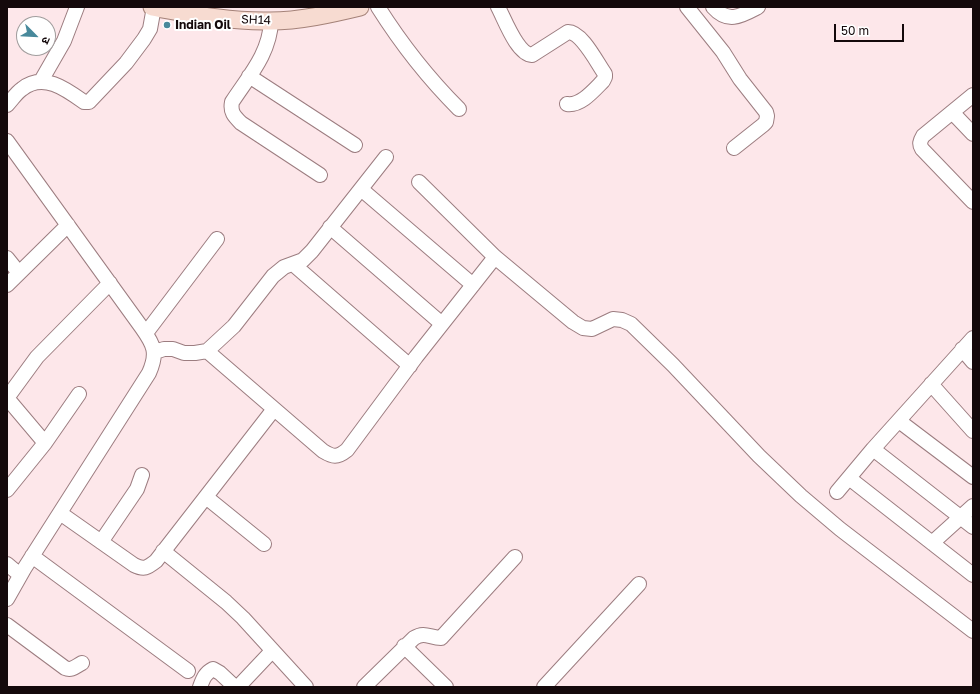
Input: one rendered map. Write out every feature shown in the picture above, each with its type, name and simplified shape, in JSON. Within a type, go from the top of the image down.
[{"type":"main road","name":"SH14","points":[[153,7],[243,20],[271,21],[304,18],[360,7]]},
{"type":"street","points":[[41,81],[64,40],[77,7]]},
{"type":"street","points":[[7,105],[22,88],[41,81],[56,84],[84,102],[89,102],[126,63],[144,39],[153,21],[153,7]]},
{"type":"street","points":[[378,7],[395,35],[417,64],[459,109]]},
{"type":"street","points":[[498,7],[518,46],[528,55],[532,55],[568,32],[572,32],[581,38],[605,74],[605,77],[603,81],[583,99],[571,105],[567,104]]},
{"type":"street","points":[[687,7],[723,52],[740,79],[762,107],[767,116],[766,122],[763,126],[734,148]]},
{"type":"street","points":[[713,7],[721,15],[731,18],[742,15],[758,7]]},
{"type":"street","points":[[271,21],[270,37],[267,46],[260,60],[232,102],[231,108],[233,115],[241,123],[320,175]]},
{"type":"street","points":[[249,76],[355,145]]},
{"type":"street","points":[[973,95],[923,136],[920,141],[922,149],[973,202]]},
{"type":"street","points":[[952,112],[973,134]]},
{"type":"street","points":[[7,141],[146,333],[155,352],[153,364],[149,373],[20,575],[7,599]]},
{"type":"street","points":[[155,352],[164,349],[173,349],[184,353],[207,352],[234,326],[273,276],[284,267],[303,260],[312,252],[386,157]]},
{"type":"street","points":[[419,182],[495,257],[573,322],[583,328],[592,329],[612,319],[622,320],[630,324],[673,365],[759,456],[801,496],[840,529],[973,631]]},
{"type":"street","points":[[361,188],[472,285]]},
{"type":"street","points":[[7,285],[68,225]]},
{"type":"street","points":[[330,227],[442,324]]},
{"type":"street","points":[[146,333],[217,239]]},
{"type":"street","points":[[207,352],[323,452],[332,456],[340,455],[347,450],[442,324],[495,257]]},
{"type":"street","points":[[7,258],[20,273]]},
{"type":"street","points":[[293,264],[410,366]]},
{"type":"street","points":[[45,443],[7,398],[37,358],[110,283]]},
{"type":"street","points":[[837,492],[874,448],[973,338]]},
{"type":"street","points":[[962,349],[973,362]]},
{"type":"street","points":[[931,384],[973,431]]},
{"type":"street","points":[[7,490],[45,443],[79,394]]},
{"type":"street","points":[[60,513],[134,565],[141,569],[148,567],[156,561],[164,551],[274,409]]},
{"type":"street","points":[[899,421],[973,477]]},
{"type":"street","points":[[874,448],[973,528]]},
{"type":"street","points":[[101,542],[137,490],[142,475]]},
{"type":"street","points":[[849,478],[968,571],[973,558]]},
{"type":"street","points":[[206,497],[264,544]]},
{"type":"street","points":[[932,543],[973,506]]},
{"type":"street","points":[[164,551],[226,602],[243,618],[306,687]]},
{"type":"street","points":[[32,556],[188,671]]},
{"type":"street","points":[[370,685],[404,646],[420,634],[425,634],[434,638],[441,638],[515,557]]},
{"type":"street","points":[[7,564],[20,575]]},
{"type":"street","points":[[544,687],[639,584]]},
{"type":"street","points":[[7,625],[65,668],[69,670],[82,663]]},
{"type":"street","points":[[404,646],[446,687]]},
{"type":"street","points":[[238,687],[272,651]]},
{"type":"street","points":[[200,687],[204,676],[208,671],[213,669],[220,673],[235,687]]},
{"type":"place","name":"Indian Oil","points":[[167,25]]}]
